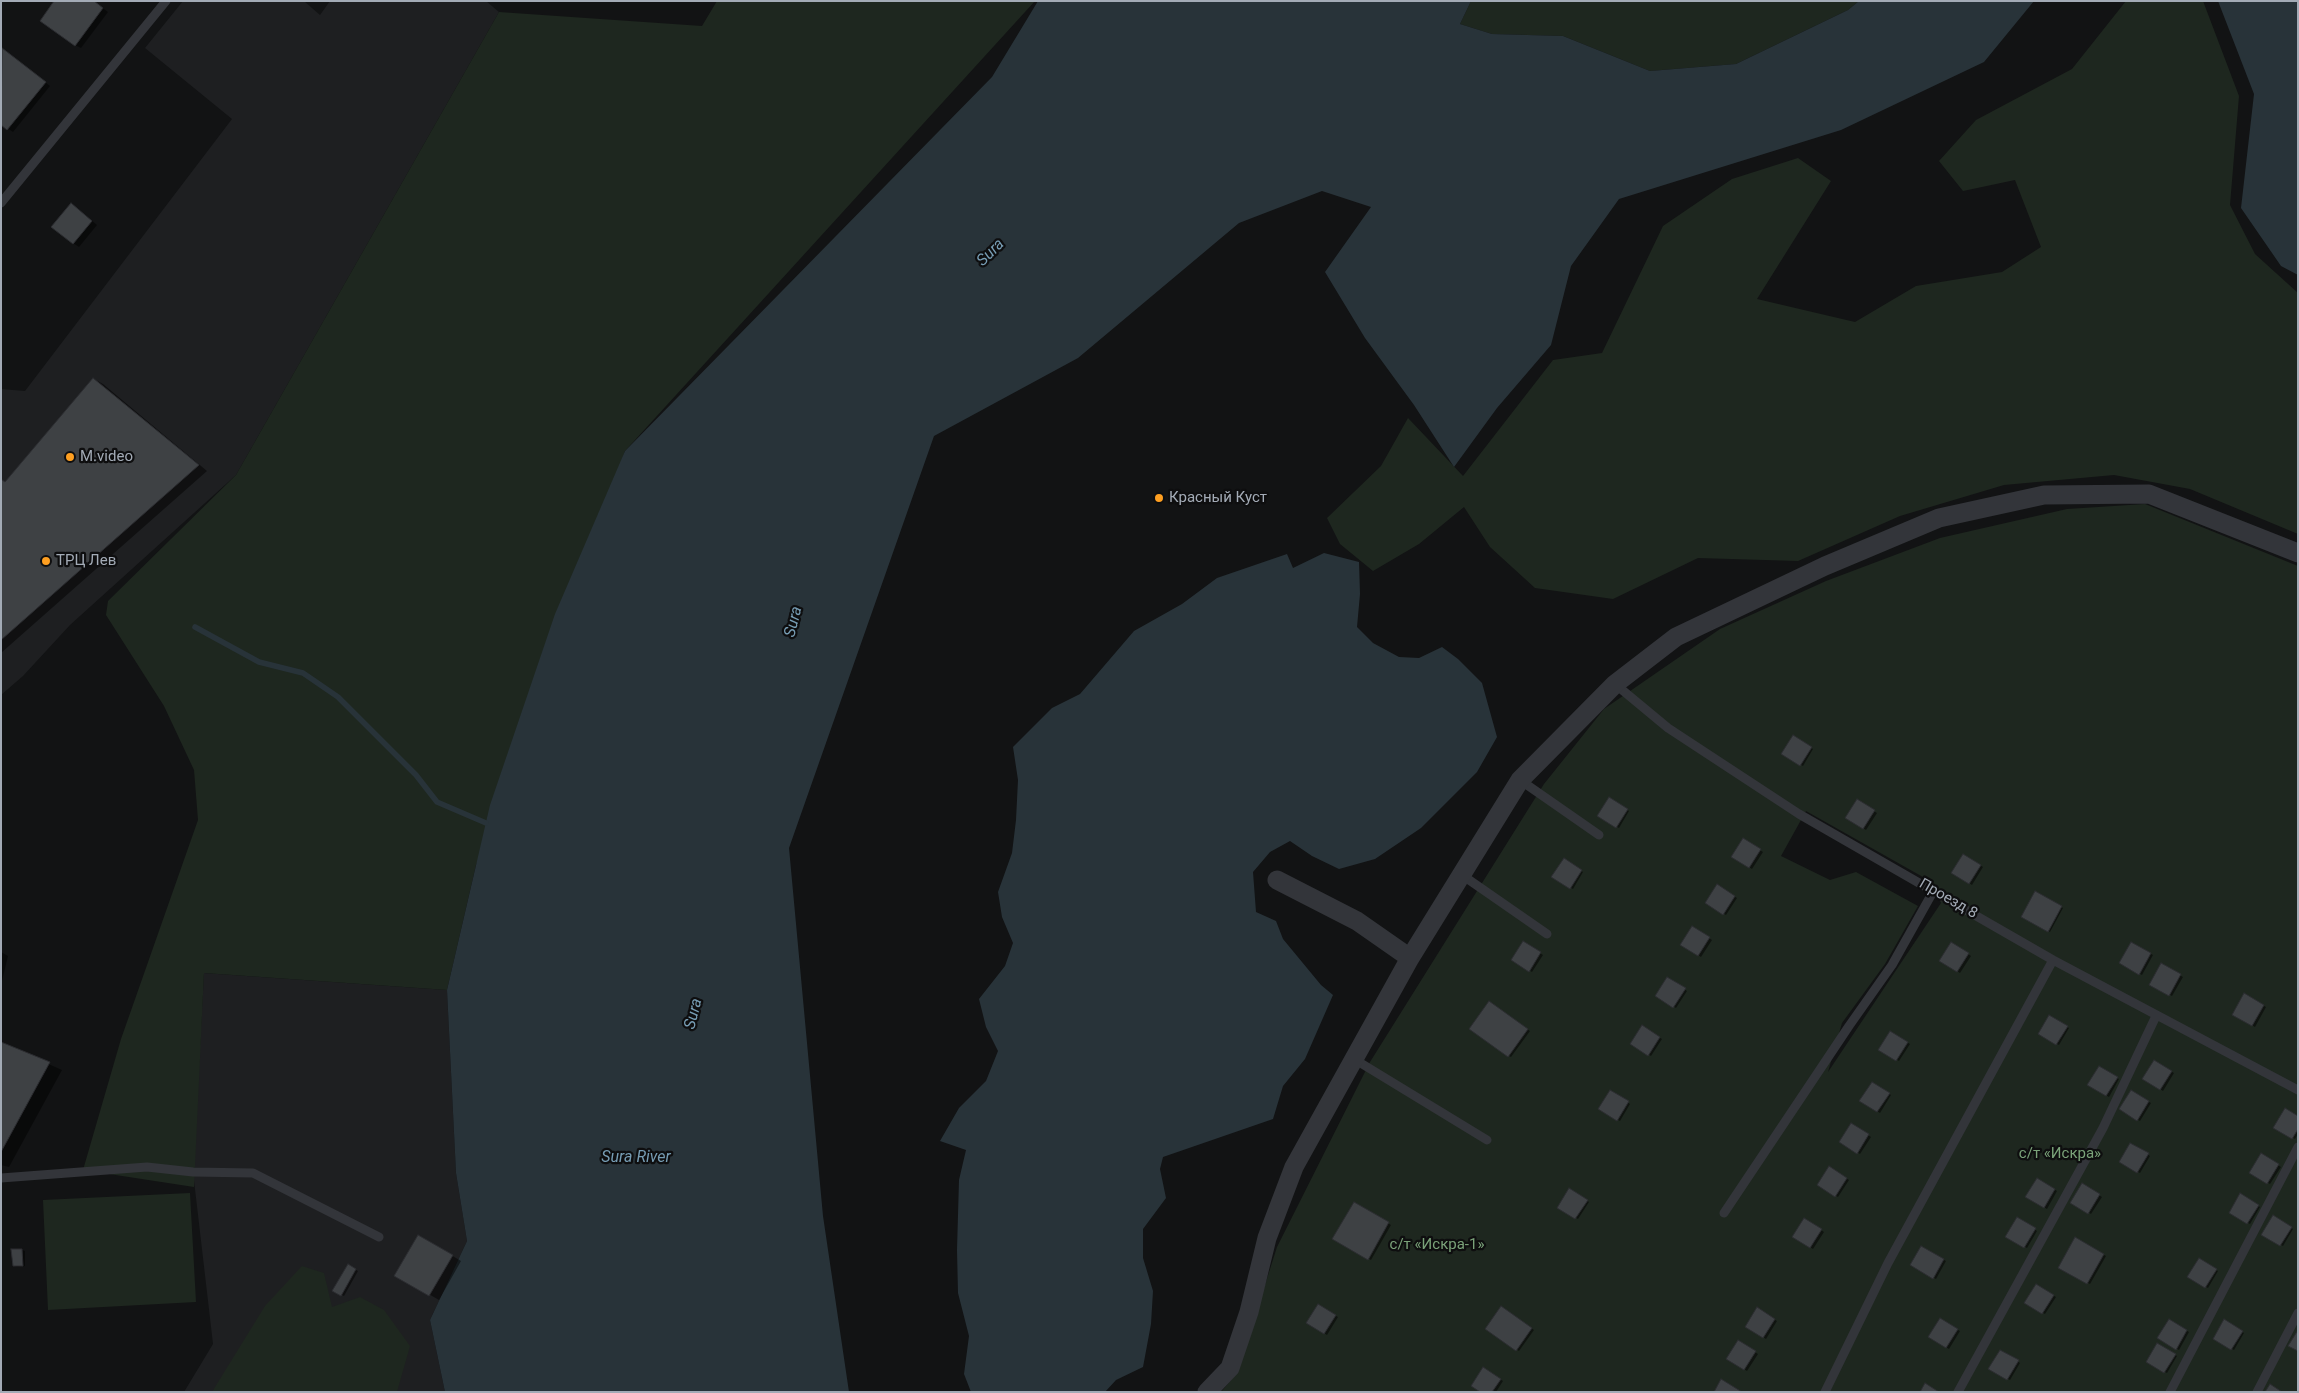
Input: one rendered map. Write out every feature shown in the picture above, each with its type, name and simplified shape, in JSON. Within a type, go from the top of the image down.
[{"type":"street","points":[[1206,1392],[1230,1368],[1249,1312],[1267,1238],[1294,1167],[1410,958],[1520,780],[1614,684],[1676,637],[1824,566],[1939,518],[2044,495],[2149,494],[2298,553]]},
{"type":"street","points":[[1277,880],[1357,921],[1410,958]]},
{"type":"lane","points":[[1,203],[166,1]]},
{"type":"lane","name":"Проезд 8","points":[[1614,684],[1668,728],[1790,809],[2053,960],[2298,1090]]},
{"type":"lane","points":[[1520,780],[1599,835]]},
{"type":"lane","points":[[1462,875],[1547,934]]},
{"type":"lane","points":[[1724,1213],[1848,1026],[1892,965],[1934,890]]},
{"type":"lane","points":[[1825,1392],[1888,1263],[2053,960]]},
{"type":"lane","points":[[1958,1392],[2103,1128],[2156,1016]]},
{"type":"lane","points":[[1354,1059],[1487,1140]]},
{"type":"lane","points":[[2170,1392],[2298,1147]]},
{"type":"lane","points":[[1,1178],[147,1167],[193,1172],[253,1172],[379,1237]]},
{"type":"lane","points":[[2257,1392],[2298,1313]]},
{"type":"shaded area","points":[[183,1],[304,1],[320,15],[330,1],[486,1],[499,12],[236,475],[70,625],[23,676],[1,695],[1,389],[25,391],[232,119],[145,48]]},
{"type":"shaded area","points":[[204,973],[447,990],[456,1173],[467,1241],[430,1320],[445,1392],[184,1392],[213,1344],[193,1172]]},
{"type":"green space","points":[[717,1],[1035,1],[625,451],[476,865],[447,990],[204,973],[194,1187],[83,1170],[121,1039],[198,820],[194,770],[164,706],[106,615],[108,601],[236,475],[499,12],[702,26]]},
{"type":"green space","points":[[1471,1],[1859,1],[1848,10],[1736,64],[1650,71],[1563,36],[1492,34],[1460,24]]},
{"type":"green space","points":[[2126,1],[2203,1],[2239,96],[2230,205],[2255,254],[2298,293],[2298,534],[2190,489],[2114,475],[2004,485],[1900,516],[1798,561],[1698,558],[1613,599],[1535,588],[1490,547],[1464,507],[1419,544],[1373,571],[1340,544],[1327,518],[1381,466],[1408,418],[1463,476],[1553,360],[1602,353],[1663,226],[1732,179],[1798,158],[1831,181],[1757,299],[1855,322],[1916,286],[2002,272],[2041,247],[2015,180],[1963,191],[1939,161],[1976,120],[2072,69]]},
{"type":"green space","points":[[2145,504],[2298,566],[2298,1392],[1221,1392],[1237,1373],[1277,1247],[1370,1062],[1544,784],[1604,709],[1720,629],[1826,581],[1940,538],[2067,509]],"holes":[[[1806,811],[1930,881],[1941,903],[1828,1072],[1842,1023],[1885,964],[1918,906],[1856,872],[1830,880],[1781,856]]]},
{"type":"green space","points":[[190,1193],[196,1302],[48,1310],[43,1200]]},
{"type":"green space","points":[[302,1266],[324,1273],[332,1307],[360,1297],[384,1310],[410,1346],[397,1392],[212,1392],[265,1306]]},
{"type":"water","name":"Sura River","points":[[1038,1],[1471,1],[1460,24],[1492,34],[1563,36],[1650,71],[1736,64],[1848,10],[1859,1],[2034,1],[1984,62],[1841,130],[1619,199],[1571,266],[1551,345],[1497,408],[1454,467],[1414,405],[1365,338],[1325,272],[1371,207],[1322,191],[1239,223],[1078,358],[934,436],[789,848],[823,1216],[849,1392],[445,1392],[430,1320],[467,1241],[456,1173],[447,990],[490,805],[555,614],[625,451],[992,77]]},
{"type":"water","points":[[2218,1],[2298,1],[2298,275],[2281,266],[2241,208],[2254,94]]},
{"type":"water","points":[[1324,553],[1359,562],[1360,594],[1357,627],[1373,643],[1399,657],[1419,658],[1442,647],[1458,659],[1482,683],[1497,737],[1477,772],[1421,828],[1375,859],[1339,869],[1312,856],[1290,841],[1270,852],[1253,872],[1256,912],[1276,921],[1283,939],[1321,985],[1333,995],[1305,1059],[1283,1086],[1273,1119],[1163,1157],[1160,1169],[1166,1198],[1143,1229],[1143,1258],[1153,1291],[1151,1324],[1143,1367],[1116,1380],[1105,1392],[971,1392],[964,1374],[969,1336],[958,1293],[957,1250],[959,1180],[966,1150],[940,1141],[959,1108],[986,1081],[998,1051],[986,1027],[979,999],[1005,966],[1013,943],[1002,917],[998,892],[1012,853],[1016,820],[1018,780],[1013,747],[1052,708],[1080,694],[1134,631],[1182,604],[1217,578],[1287,554],[1293,568]]},
{"type":"building","points":[[54,1],[94,1],[103,8],[75,46],[40,21]]},
{"type":"building","points":[[2,48],[46,82],[7,130],[1,125]]},
{"type":"building","points":[[71,203],[92,221],[73,244],[51,227]]},
{"type":"building","name":"ТРЦ Лев","points":[[93,378],[199,465],[1,640],[1,479],[5,482]]},
{"type":"building","points":[[1793,735],[1812,747],[1800,766],[1781,754]]},
{"type":"building","points":[[1609,797],[1628,809],[1616,828],[1597,816]]},
{"type":"building","points":[[1857,799],[1875,810],[1863,829],[1845,818]]},
{"type":"building","points":[[1743,838],[1761,849],[1749,868],[1731,857]]},
{"type":"building","points":[[1963,854],[1981,865],[1969,884],[1951,873]]},
{"type":"building","points":[[1564,858],[1582,870],[1570,889],[1551,877]]},
{"type":"building","points":[[1717,884],[1735,896],[1723,915],[1705,903]]},
{"type":"building","points":[[2035,891],[2062,906],[2048,932],[2021,917]]},
{"type":"building","points":[[1692,926],[1710,937],[1698,956],[1680,945]]},
{"type":"building","points":[[1523,941],[1541,952],[1529,972],[1511,960]]},
{"type":"building","points":[[1951,942],[1969,953],[1957,972],[1939,961]]},
{"type":"building","points":[[2131,942],[2151,953],[2139,975],[2119,963]]},
{"type":"building","points":[[2161,963],[2181,974],[2169,996],[2149,985]]},
{"type":"building","points":[[1667,977],[1686,988],[1673,1008],[1655,996]]},
{"type":"building","points":[[2244,993],[2264,1005],[2252,1026],[2232,1015]]},
{"type":"building","points":[[1489,1001],[1528,1029],[1508,1057],[1469,1029]]},
{"type":"building","points":[[2049,1015],[2068,1026],[2056,1045],[2038,1034]]},
{"type":"building","points":[[1642,1025],[1660,1037],[1648,1056],[1630,1044]]},
{"type":"building","points":[[1890,1031],[1908,1042],[1896,1061],[1878,1050]]},
{"type":"building","points":[[1,1042],[50,1062],[1,1152]]},
{"type":"building","points":[[2154,1060],[2172,1071],[2160,1090],[2142,1079]]},
{"type":"building","points":[[2099,1066],[2118,1077],[2106,1096],[2087,1085]]},
{"type":"building","points":[[1872,1082],[1890,1093],[1877,1112],[1859,1101]]},
{"type":"building","points":[[1610,1090],[1629,1101],[1617,1121],[1598,1109]]},
{"type":"building","points":[[2131,1090],[2149,1101],[2137,1121],[2119,1109]]},
{"type":"building","points":[[2285,1108],[2298,1116],[2298,1129],[2292,1139],[2273,1128]]},
{"type":"building","points":[[1851,1123],[1869,1134],[1857,1154],[1839,1142]]},
{"type":"building","points":[[2130,1143],[2149,1153],[2137,1173],[2119,1162]]},
{"type":"building","points":[[2261,1153],[2279,1164],[2267,1184],[2249,1173]]},
{"type":"building","points":[[1829,1166],[1847,1178],[1835,1197],[1817,1185]]},
{"type":"building","points":[[2037,1178],[2055,1189],[2044,1208],[2025,1197]]},
{"type":"building","points":[[2082,1183],[2100,1194],[2088,1214],[2070,1203]]},
{"type":"building","points":[[1569,1188],[1588,1200],[1575,1219],[1557,1208]]},
{"type":"building","points":[[2240,1193],[2259,1205],[2247,1224],[2229,1213]]},
{"type":"building","points":[[1354,1202],[1389,1222],[1368,1260],[1332,1239]]},
{"type":"building","points":[[2273,1215],[2292,1227],[2280,1246],[2261,1235]]},
{"type":"building","points":[[2017,1217],[2036,1228],[2024,1248],[2005,1237]]},
{"type":"building","points":[[1804,1218],[1822,1229],[1810,1248],[1792,1237]]},
{"type":"building","points":[[418,1235],[453,1255],[429,1296],[394,1276]]},
{"type":"building","points":[[2075,1237],[2104,1254],[2087,1284],[2058,1268]]},
{"type":"building","points":[[1921,1246],[1944,1259],[1933,1279],[1910,1265]]},
{"type":"building","points":[[11,1249],[22,1249],[23,1266],[13,1266]]},
{"type":"building","points":[[2199,1258],[2217,1269],[2205,1288],[2187,1277]]},
{"type":"building","points":[[348,1264],[356,1269],[341,1296],[332,1291]]},
{"type":"building","points":[[2036,1284],[2054,1295],[2042,1314],[2024,1303]]},
{"type":"building","points":[[1318,1304],[1336,1315],[1324,1334],[1306,1323]]},
{"type":"building","points":[[1501,1306],[1532,1328],[1516,1351],[1485,1329]]},
{"type":"building","points":[[1757,1307],[1775,1319],[1763,1338],[1745,1327]]},
{"type":"building","points":[[1940,1318],[1958,1329],[1946,1348],[1928,1337]]},
{"type":"building","points":[[2169,1319],[2187,1330],[2176,1350],[2157,1338]]},
{"type":"building","points":[[2224,1319],[2243,1331],[2231,1350],[2213,1339]]},
{"type":"building","points":[[2298,1330],[2298,1351],[2288,1346]]},
{"type":"building","points":[[1738,1340],[1756,1351],[1744,1370],[1726,1359]]},
{"type":"building","points":[[2157,1343],[2176,1354],[2164,1373],[2146,1362]]},
{"type":"building","points":[[2000,1350],[2019,1360],[2007,1380],[1988,1369]]},
{"type":"building","points":[[1483,1367],[1501,1379],[1492,1392],[1480,1392],[1471,1386]]},
{"type":"building","points":[[1721,1379],[1742,1392],[1714,1392]]},
{"type":"building","points":[[1925,1383],[1939,1392],[1920,1392]]},
{"type":"building","points":[[2270,1384],[2282,1392],[2265,1392]]},
{"type":"waterway","points":[[195,627],[259,662],[303,673],[338,697],[416,775],[437,802],[486,823]]},
{"type":"place","name":"M.video","points":[[70,457]]},
{"type":"place","name":"Красный Куст","points":[[1159,498]]},
{"type":"place","name":"ТРЦ Лев","points":[[46,561]]},
{"type":"water label","name":"Sura","points":[[991,253]]},
{"type":"water label","name":"Sura","points":[[794,622]]},
{"type":"water label","name":"Sura","points":[[694,1014]]},
{"type":"park label","name":"с/т «Искра»","points":[[2060,1154]]},
{"type":"park label","name":"с/т «Искра-1»","points":[[1437,1245]]}]
